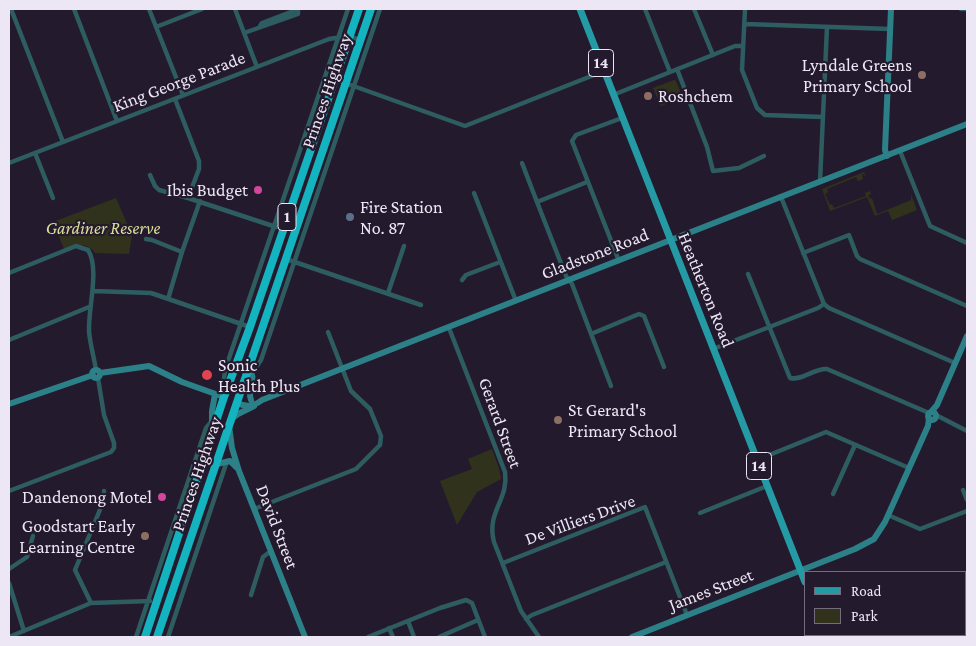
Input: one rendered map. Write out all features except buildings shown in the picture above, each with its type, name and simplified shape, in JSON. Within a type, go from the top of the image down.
[{"type":"highway","name":"Princes Highway","points":[[145,637],[153,601],[186,518],[214,422],[228,389],[359,9]]},
{"type":"highway","name":"Princes Highway","points":[[157,637],[370,9]]},
{"type":"highway","points":[[224,397],[237,401]]},
{"type":"main road","name":"Heatherton Road","points":[[580,9],[804,580]]},
{"type":"main road","points":[[887,156],[885,150],[891,9]]},
{"type":"main road","name":"Gladstone Road","points":[[237,401],[256,402],[342,370],[967,124]]},
{"type":"main road","name":"James Street","points":[[632,637],[855,549],[874,539],[885,522],[967,336]]},
{"type":"main road","points":[[9,404],[97,374],[149,366],[182,382],[224,397]]},
{"type":"main road","points":[[230,422],[256,402],[249,393],[253,377],[249,367]]},
{"type":"main road","points":[[214,422],[212,410],[215,394]]},
{"type":"main road","name":"David Street","points":[[230,422],[232,445],[239,471],[302,636]]},
{"type":"main road","points":[[215,467],[227,461],[233,463],[239,471]]},
{"type":"street","points":[[11,9],[63,142]]},
{"type":"street","points":[[74,9],[117,121]]},
{"type":"street","points":[[149,9],[183,95]]},
{"type":"street","points":[[156,27],[202,9]]},
{"type":"street","points":[[235,9],[257,67]]},
{"type":"street","name":"Princes Highway","points":[[228,389],[224,381],[224,374],[291,182],[348,9]]},
{"type":"street","name":"Princes Highway","points":[[249,367],[258,365],[261,360],[380,9]]},
{"type":"street","points":[[645,9],[670,72]]},
{"type":"street","points":[[694,9],[713,56]]},
{"type":"street","points":[[745,9],[742,70],[757,108],[765,115],[823,117]]},
{"type":"street","points":[[960,9],[967,9]]},
{"type":"street","points":[[244,33],[260,26],[262,23],[296,10],[298,11],[298,14],[263,27],[260,26]]},
{"type":"street","points":[[745,24],[890,29]]},
{"type":"street","points":[[820,182],[827,27]]},
{"type":"street","name":"King George Parade","points":[[9,164],[329,39],[349,36],[360,40]]},
{"type":"street","points":[[613,94],[735,46],[743,46]]},
{"type":"street","points":[[677,69],[707,147],[713,171],[739,168],[764,156]]},
{"type":"street","points":[[334,79],[465,126],[604,71]]},
{"type":"street","points":[[175,99],[199,160],[199,168],[188,198]]},
{"type":"street","points":[[619,261],[572,143],[576,135],[622,118]]},
{"type":"street","points":[[900,151],[930,226],[967,243]]},
{"type":"street","points":[[35,153],[53,198]]},
{"type":"street","points":[[522,163],[569,281],[572,284],[611,386]]},
{"type":"street","points":[[150,175],[159,190],[200,201],[283,230]]},
{"type":"street","points":[[291,182],[296,192]]},
{"type":"street","points":[[537,202],[588,182]]},
{"type":"street","points":[[474,193],[516,301]]},
{"type":"street","points":[[781,197],[824,304],[829,308],[955,363]]},
{"type":"street","points":[[168,299],[200,201]]},
{"type":"street","points":[[803,253],[849,235],[860,259],[967,306]]},
{"type":"street","points":[[146,239],[182,252]]},
{"type":"street","points":[[9,273],[76,246],[88,250],[93,257],[93,291],[89,307],[89,332],[104,415],[114,444],[111,452],[9,491]]},
{"type":"street","points":[[388,293],[404,246]]},
{"type":"street","points":[[286,259],[421,305]]},
{"type":"street","points":[[462,280],[466,275],[500,262]]},
{"type":"street","points":[[748,274],[788,377],[791,379],[821,369],[827,369],[967,431]]},
{"type":"street","points":[[93,291],[151,293],[250,326]]},
{"type":"street","points":[[713,349],[824,304]]},
{"type":"street","points":[[9,340],[89,307]]},
{"type":"street","points":[[591,334],[639,314],[644,316],[664,367]]},
{"type":"street","name":"Gerard Street","points":[[449,328],[505,472],[505,490],[494,515],[492,526],[494,542],[526,619],[540,637]]},
{"type":"street","points":[[254,509],[356,469],[380,445],[381,436],[370,409],[351,391],[328,332]]},
{"type":"street","points":[[136,637],[153,601],[179,509],[206,428],[214,422]]},
{"type":"street","points":[[756,460],[826,432],[909,468]]},
{"type":"street","points":[[833,494],[855,445]]},
{"type":"street","points":[[168,637],[227,461]]},
{"type":"street","points":[[215,467],[217,491]]},
{"type":"street","points":[[700,513],[767,486]]},
{"type":"street","points":[[963,490],[967,500]]},
{"type":"street","points":[[90,603],[75,570],[104,500],[104,491]]},
{"type":"street","name":"De Villiers Drive","points":[[503,563],[645,507],[687,615]]},
{"type":"street","points":[[179,509],[186,518]]},
{"type":"street","points":[[888,515],[920,529],[967,511]]},
{"type":"street","points":[[9,569],[27,557],[33,536]]},
{"type":"street","points":[[251,595],[263,557],[271,551]]},
{"type":"street","points":[[526,619],[666,562]]},
{"type":"street","points":[[9,583],[24,631]]},
{"type":"street","points":[[368,637],[440,608],[466,600],[472,603],[485,637]]},
{"type":"street","points":[[9,637],[90,603],[153,601]]},
{"type":"street","points":[[439,637],[478,620]]},
{"type":"street","points":[[408,621],[414,637]]},
{"type":"street","points":[[389,628],[393,637]]},
{"type":"green space","points":[[674,80],[683,98],[661,106],[653,88]]},
{"type":"green space","points":[[864,172],[866,177],[863,174],[863,179],[858,181],[856,177],[827,189],[828,192],[825,194],[830,205],[832,204],[834,208],[866,196],[865,193],[870,191],[871,194],[868,195],[870,199],[872,198],[877,214],[911,200],[911,194],[917,210],[892,220],[888,211],[875,216],[867,197],[830,211],[822,189]]},
{"type":"green space","name":"Gardiner Reserve","points":[[116,198],[132,235],[129,254],[95,253],[84,245],[64,249],[53,222]]},
{"type":"green space","points":[[492,449],[501,479],[477,492],[457,525],[440,481],[472,469],[468,459]]},
{"type":"place","name":"Lyndale Greens Primary School","points":[[922,75]]},
{"type":"place","name":"Roshchem","points":[[648,96]]},
{"type":"place","name":"Ibis Budget","points":[[258,190]]},
{"type":"place","name":"Fire Station No. 87","points":[[350,217]]},
{"type":"place","name":"Sonic Health Plus","points":[[207,375]]},
{"type":"place","name":"St Gerard's Primary School","points":[[558,420]]},
{"type":"place","name":"Dandenong Motel","points":[[162,497]]},
{"type":"place","name":"Goodstart Early Learning Centre","points":[[145,536]]}]
